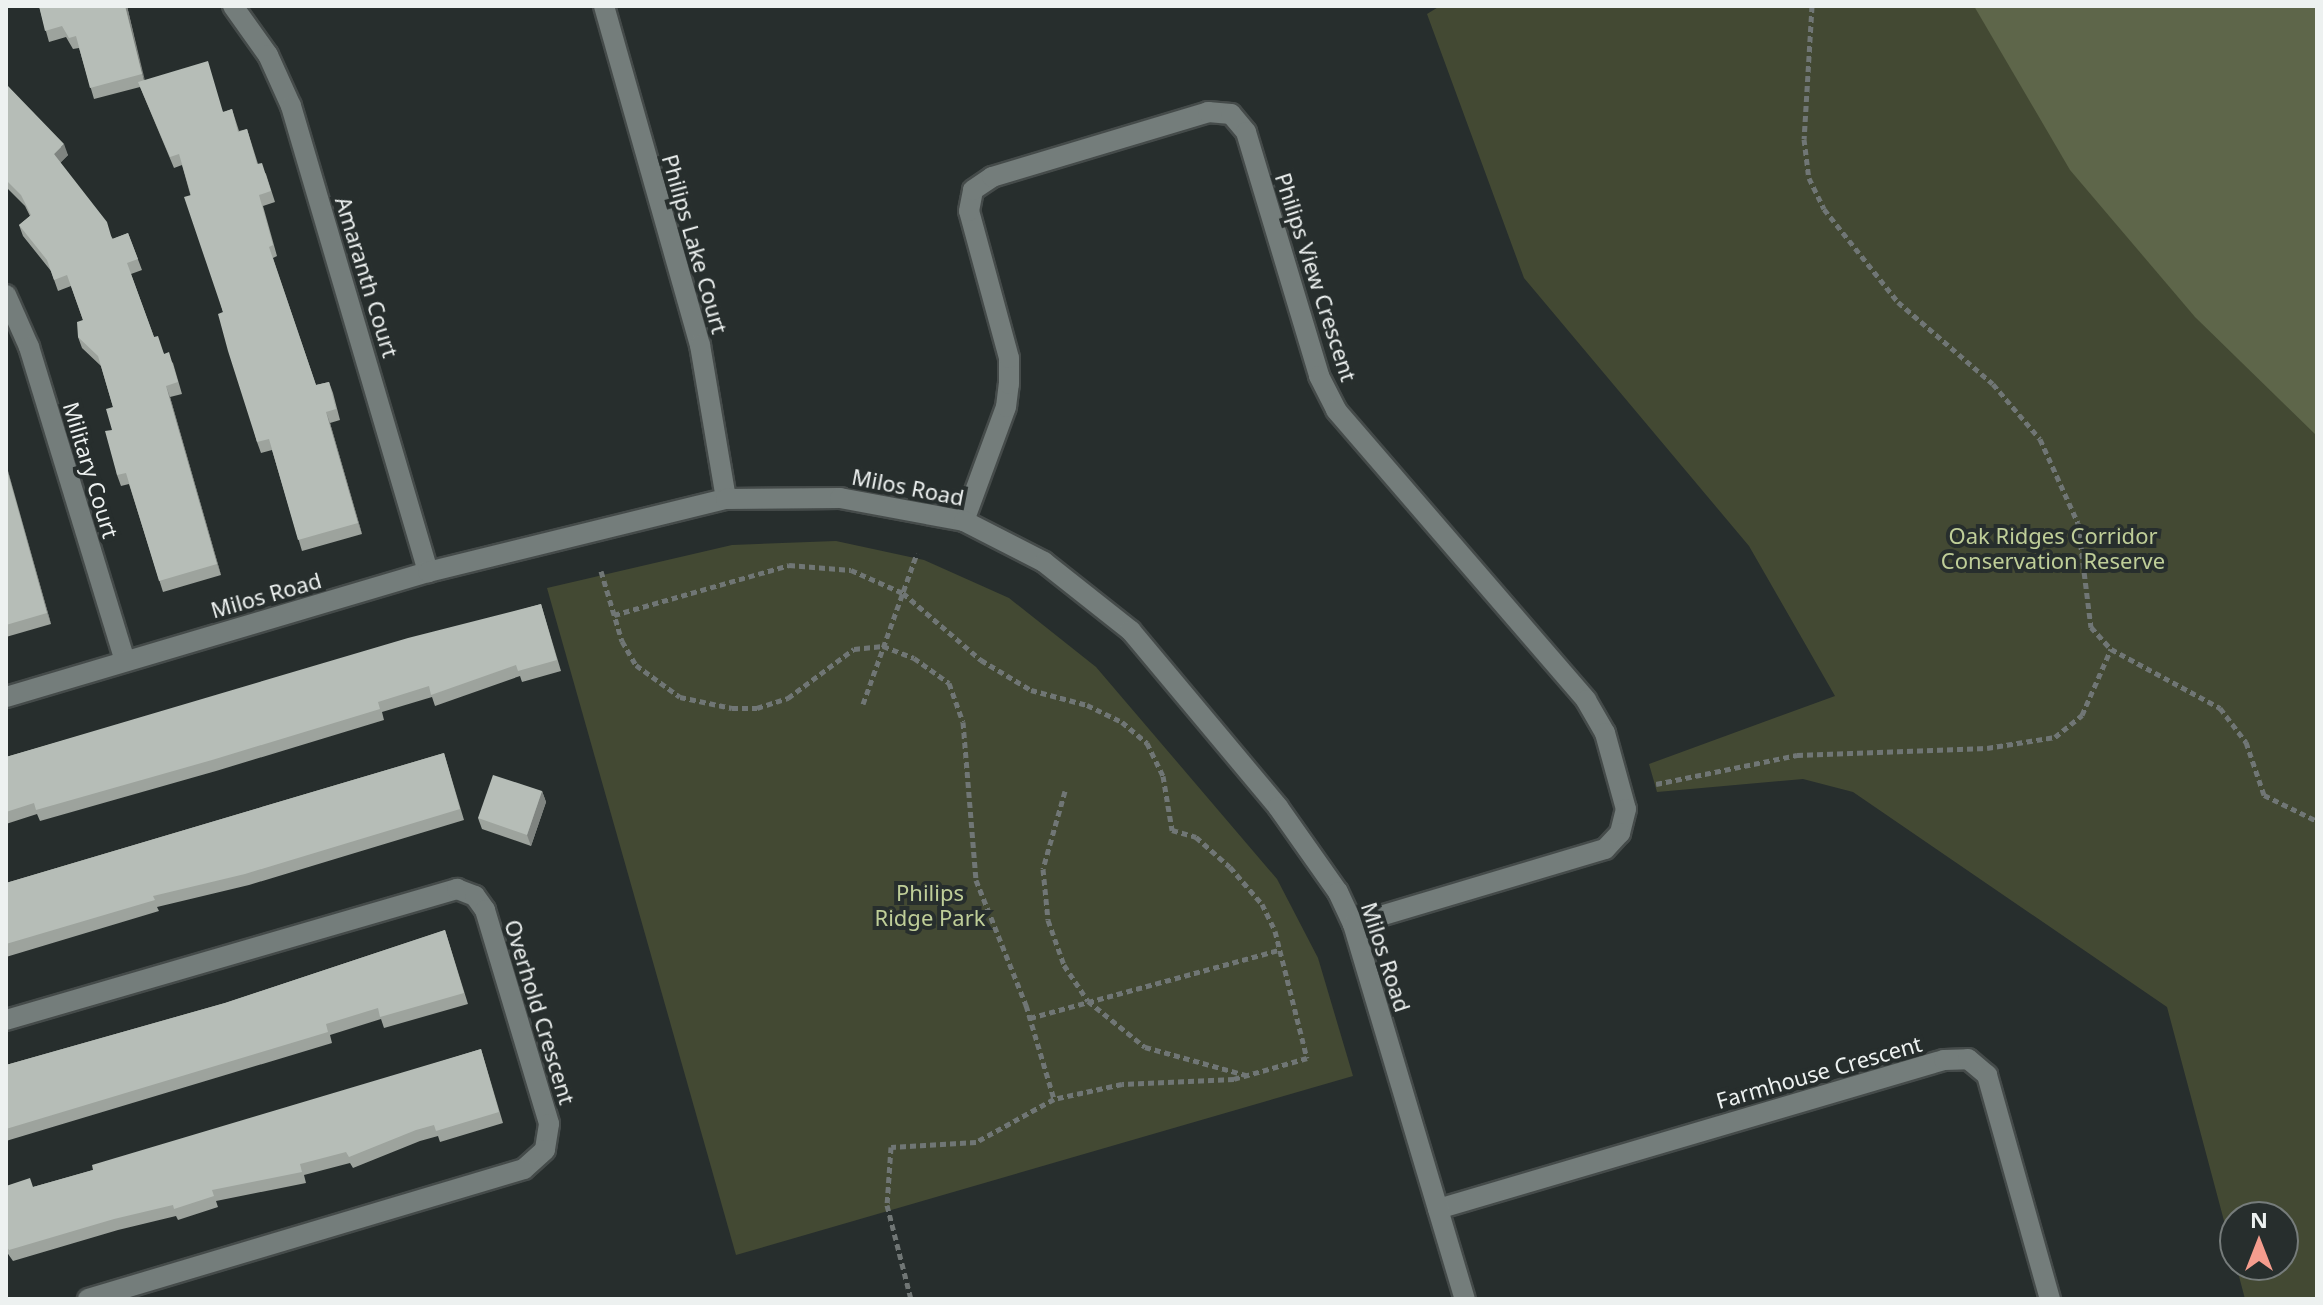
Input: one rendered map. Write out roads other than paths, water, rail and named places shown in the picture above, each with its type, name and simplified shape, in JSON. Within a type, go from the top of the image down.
[{"type":"street","name":"Amaranth Court","points":[[233,6],[268,55],[291,106],[428,572]]},
{"type":"street","name":"Philips Lake Court","points":[[604,6],[700,345],[726,499]]},
{"type":"street","name":"Philips View Crescent","points":[[964,521],[1006,407],[1009,384],[1009,358],[969,211],[973,190],[992,177],[1193,116],[1231,114],[1246,132],[1319,376],[1336,410],[1586,700],[1605,733],[1625,799],[1620,833],[1605,849],[1353,924]]},
{"type":"street","name":"Military Court","points":[[6,295],[29,347],[125,661]]},
{"type":"street","name":"Milos Road","points":[[6,697],[428,572],[726,499],[840,498],[964,521],[1044,562],[1131,631],[1278,807],[1338,892],[1353,924],[1465,1299]]},
{"type":"street","name":"Overhold Crescent","points":[[6,1020],[457,889],[475,896],[485,910],[549,1124],[545,1150],[524,1169],[88,1299]]},
{"type":"street","name":"Farmhouse Crescent","points":[[1438,1209],[1944,1060],[1968,1059],[1987,1075],[2050,1299]]},
{"type":"park label","name":"Oak Ridges Corridor Conservation Reserve","points":[[2053,548]]},
{"type":"park label","name":"Philips Ridge Park","points":[[930,904]]}]
